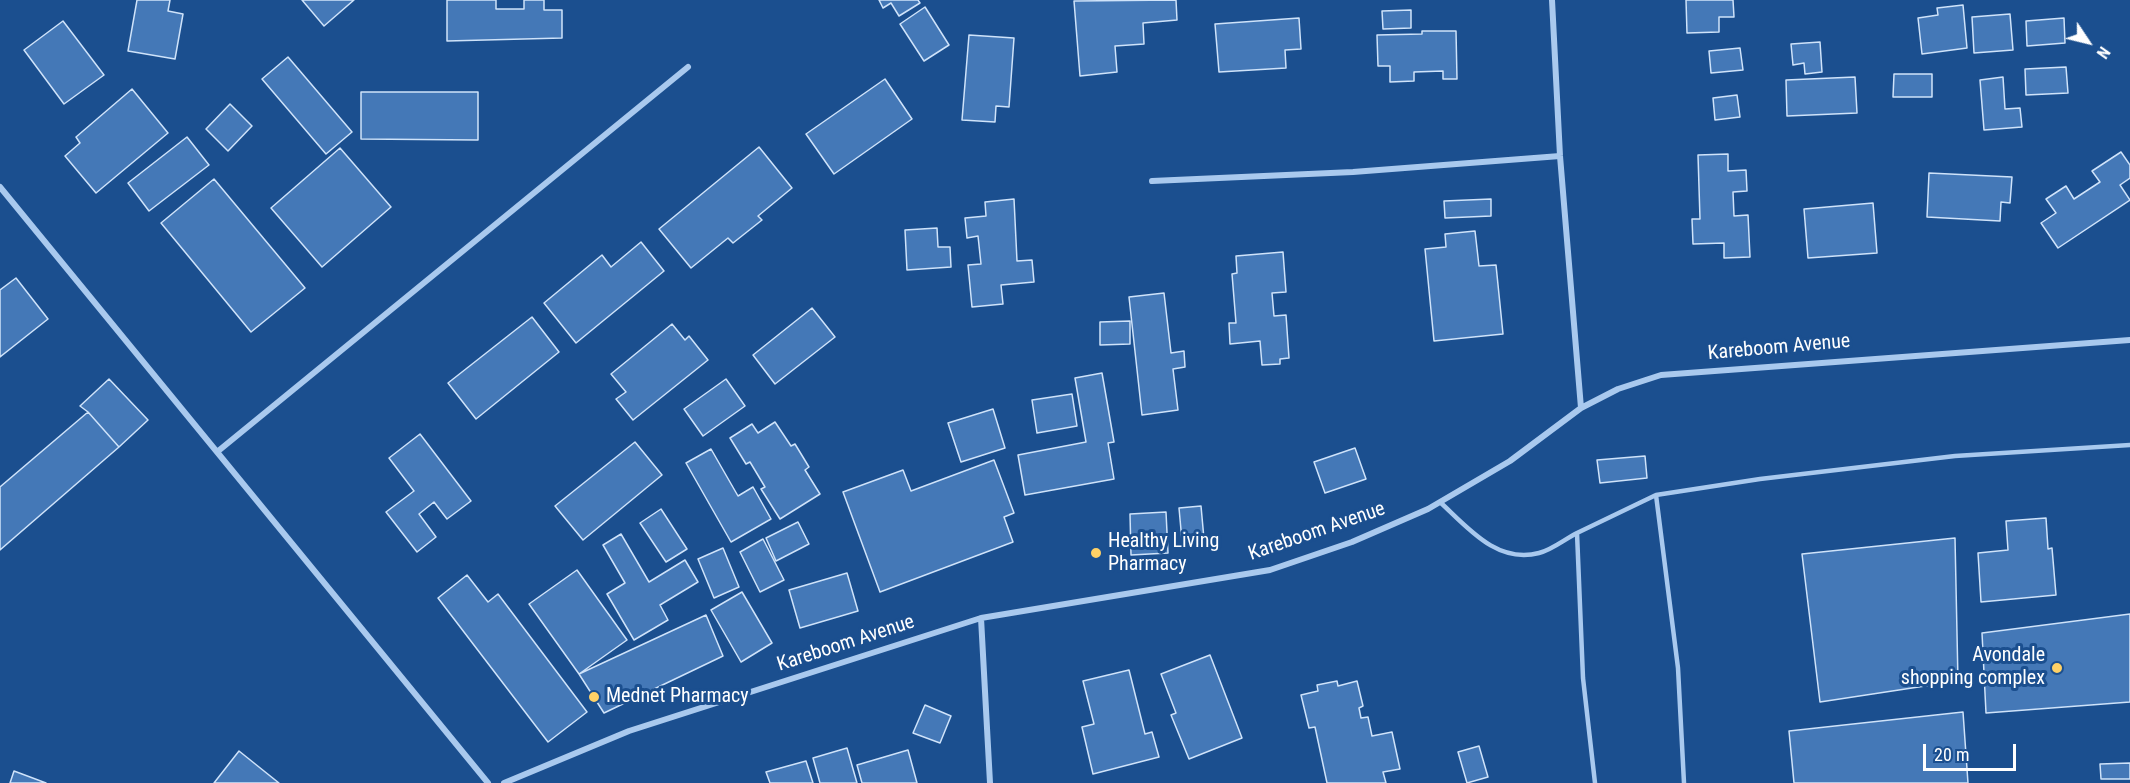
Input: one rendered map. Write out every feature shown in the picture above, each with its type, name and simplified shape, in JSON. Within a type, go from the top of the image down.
[{"type":"street","points":[[1552,0],[1560,156],[1581,408]]},
{"type":"street","points":[[217,452],[688,67]]},
{"type":"street","points":[[1152,181],[1353,172],[1560,156]]},
{"type":"street","points":[[0,187],[488,783]]},
{"type":"street","name":"Kareboom Avenue","points":[[504,783],[629,731],[981,618],[1270,570],[1352,542],[1440,502],[1510,461],[1581,408],[1618,389],[1661,375],[2130,340]]},
{"type":"street","points":[[981,618],[990,783]]},
{"type":"lane","points":[[1440,502],[1484,542],[1500,552],[1539,553],[1656,495],[1760,479],[1955,456],[2130,446]]},
{"type":"lane","points":[[1656,495],[1678,668],[1684,783]]},
{"type":"lane","points":[[1577,533],[1583,678],[1595,783]]},
{"type":"building","points":[[137,0],[170,0],[168,11],[183,14],[175,59],[128,51]]},
{"type":"building","points":[[302,0],[354,0],[324,26]]},
{"type":"building","points":[[447,0],[496,0],[496,9],[524,9],[524,0],[544,0],[544,10],[562,10],[562,38],[447,41]]},
{"type":"building","points":[[879,0],[918,0],[920,3],[899,16],[891,3],[883,8]]},
{"type":"building","points":[[1176,0],[1177,20],[1143,23],[1144,44],[1115,46],[1117,72],[1080,76],[1074,1]]},
{"type":"building","points":[[1686,0],[1733,0],[1734,17],[1719,17],[1719,32],[1687,33]]},
{"type":"building","points":[[1963,5],[1967,48],[1922,54],[1918,18],[1938,15],[1937,8]]},
{"type":"building","points":[[925,7],[949,45],[924,61],[900,24]]},
{"type":"building","points":[[1411,10],[1411,28],[1383,29],[1382,11]]},
{"type":"building","points":[[2010,14],[2013,50],[1974,53],[1972,17]]},
{"type":"building","points":[[1299,18],[1301,49],[1285,50],[1286,68],[1219,72],[1215,24]]},
{"type":"building","points":[[2064,18],[2065,43],[2027,46],[2026,21]]},
{"type":"building","points":[[63,21],[104,75],[64,104],[24,50]]},
{"type":"building","points":[[1422,31],[1456,31],[1457,79],[1443,79],[1443,71],[1414,72],[1414,81],[1390,82],[1390,66],[1378,66],[1377,35],[1422,34]]},
{"type":"building","points":[[969,35],[1014,38],[1009,107],[996,106],[995,122],[962,120]]},
{"type":"building","points":[[1820,42],[1822,72],[1805,74],[1804,63],[1793,65],[1791,44]]},
{"type":"building","points":[[1740,48],[1743,70],[1711,73],[1709,51]]},
{"type":"building","points":[[288,57],[352,132],[326,154],[262,79]]},
{"type":"building","points":[[2066,67],[2068,93],[2026,95],[2025,69]]},
{"type":"building","points":[[1894,74],[1932,74],[1932,97],[1893,97]]},
{"type":"building","points":[[1855,77],[1857,113],[1787,116],[1786,80]]},
{"type":"building","points":[[2003,77],[2005,109],[2020,108],[2022,127],[1984,130],[1980,80]]},
{"type":"building","points":[[885,79],[912,119],[834,174],[806,134]]},
{"type":"building","points":[[132,89],[168,133],[96,193],[65,156],[80,143],[76,137]]},
{"type":"building","points":[[361,92],[478,92],[478,140],[361,139]]},
{"type":"building","points":[[1737,95],[1740,117],[1715,120],[1713,98]]},
{"type":"building","points":[[230,104],[252,126],[228,151],[206,129]]},
{"type":"building","points":[[187,137],[209,165],[149,211],[128,183]]},
{"type":"building","points":[[759,147],[792,188],[758,216],[762,220],[733,243],[728,238],[691,268],[659,229]]},
{"type":"building","points":[[340,148],[391,207],[322,267],[271,208]]},
{"type":"building","points":[[2121,152],[2130,165],[2130,178],[2120,185],[2130,200],[2058,248],[2041,223],[2056,213],[2046,199],[2066,186],[2074,199],[2100,182],[2092,171]]},
{"type":"building","points":[[1728,154],[1728,171],[1746,170],[1747,191],[1733,192],[1734,216],[1748,215],[1750,257],[1724,258],[1724,243],[1693,244],[1692,219],[1700,219],[1698,155]]},
{"type":"building","points":[[1929,173],[2012,177],[2010,203],[2001,202],[2000,221],[1927,217]]},
{"type":"building","points":[[214,179],[305,288],[251,332],[161,223]]},
{"type":"building","points":[[1014,199],[1017,261],[1032,260],[1034,282],[1001,285],[1003,304],[972,307],[968,265],[981,264],[978,236],[967,238],[965,218],[986,216],[985,202]]},
{"type":"building","points":[[1491,199],[1491,216],[1445,218],[1444,201]]},
{"type":"building","points":[[1873,203],[1877,253],[1808,258],[1804,209]]},
{"type":"building","points":[[937,228],[938,247],[950,247],[951,267],[907,270],[905,230]]},
{"type":"building","points":[[1475,231],[1479,266],[1496,265],[1503,334],[1434,341],[1425,249],[1446,247],[1445,234]]},
{"type":"building","points":[[641,242],[664,271],[576,343],[544,303],[602,255],[611,267]]},
{"type":"building","points":[[1283,252],[1286,292],[1272,293],[1274,316],[1286,315],[1289,358],[1280,359],[1280,364],[1262,365],[1260,341],[1230,344],[1229,323],[1236,323],[1232,274],[1237,273],[1236,256]]},
{"type":"building","points":[[16,278],[48,319],[0,357],[0,290]]},
{"type":"building","points":[[1164,293],[1171,353],[1184,351],[1185,367],[1173,369],[1178,410],[1142,415],[1129,297]]},
{"type":"building","points":[[812,308],[835,337],[775,384],[753,355]]},
{"type":"building","points":[[532,317],[559,352],[476,419],[448,383]]},
{"type":"building","points":[[1130,321],[1130,344],[1100,345],[1100,322]]},
{"type":"building","points":[[672,324],[685,340],[689,336],[708,360],[633,420],[616,399],[626,392],[611,374]]},
{"type":"building","points":[[1102,373],[1114,442],[1108,443],[1114,479],[1025,495],[1018,455],[1086,442],[1075,378]]},
{"type":"building","points":[[109,379],[148,420],[119,447],[80,406]]},
{"type":"building","points":[[726,379],[745,406],[703,436],[684,409]]},
{"type":"building","points":[[1072,394],[1077,426],[1037,433],[1032,400]]},
{"type":"building","points":[[993,409],[1005,448],[961,462],[948,423]]},
{"type":"building","points":[[88,412],[119,447],[0,550],[0,487]]},
{"type":"building","points":[[775,422],[791,446],[795,444],[809,467],[805,470],[820,494],[780,519],[761,489],[765,487],[750,462],[746,464],[730,438],[752,424],[758,433]]},
{"type":"building","points":[[420,434],[471,501],[447,519],[434,502],[419,514],[436,537],[417,552],[386,512],[414,491],[389,458]]},
{"type":"building","points":[[635,442],[662,475],[583,540],[555,506]]},
{"type":"building","points":[[1355,448],[1366,479],[1325,493],[1314,462]]},
{"type":"building","points":[[711,449],[738,496],[753,487],[771,519],[731,542],[686,463]]},
{"type":"building","points":[[1645,456],[1647,478],[1600,483],[1597,460]]},
{"type":"building","points":[[994,460],[1014,513],[1004,517],[1013,542],[880,592],[843,492],[903,470],[911,491]]},
{"type":"building","points":[[1201,506],[1204,539],[1182,541],[1179,508]]},
{"type":"building","points":[[661,509],[687,549],[666,562],[640,523]]},
{"type":"building","points":[[1166,512],[1168,553],[1131,555],[1130,514]]},
{"type":"building","points":[[2046,518],[2048,549],[2052,548],[2056,595],[1981,602],[1978,553],[2008,550],[2006,521]]},
{"type":"building","points":[[798,522],[809,544],[776,561],[766,538]]},
{"type":"building","points":[[621,534],[649,582],[685,560],[698,582],[660,605],[668,620],[634,640],[607,594],[625,583],[603,545]]},
{"type":"building","points":[[1955,538],[1958,681],[1820,702],[1802,554]]},
{"type":"building","points":[[763,539],[784,580],[760,592],[740,552]]},
{"type":"building","points":[[723,548],[739,587],[714,598],[698,559]]},
{"type":"building","points":[[577,570],[627,640],[579,674],[529,604]]},
{"type":"building","points":[[847,573],[858,611],[800,628],[789,590]]},
{"type":"building","points":[[467,575],[488,602],[498,594],[587,712],[548,742],[438,598]]},
{"type":"building","points":[[742,592],[772,643],[741,662],[711,610]]},
{"type":"building","name":"Avondale shopping complex","points":[[2130,614],[2130,702],[1986,713],[1982,633]]},
{"type":"building","points":[[706,615],[723,656],[604,713],[579,674]]},
{"type":"building","points":[[1210,655],[1242,738],[1189,759],[1171,715],[1176,713],[1161,674]]},
{"type":"building","points":[[1129,670],[1145,734],[1152,732],[1159,757],[1093,774],[1082,727],[1094,724],[1083,681]]},
{"type":"building","points":[[1337,681],[1338,686],[1357,681],[1363,706],[1359,708],[1361,718],[1368,717],[1372,736],[1392,732],[1400,769],[1383,772],[1386,783],[1327,783],[1315,727],[1309,728],[1301,695],[1318,691],[1317,685]]},
{"type":"building","points":[[925,705],[951,716],[940,743],[913,733]]},
{"type":"building","points":[[1963,712],[1968,783],[1794,783],[1789,731]]},
{"type":"building","points":[[1479,746],[1488,777],[1467,783],[1458,752]]},
{"type":"building","points":[[847,748],[857,783],[820,783],[813,758]]},
{"type":"building","points":[[908,750],[917,783],[862,783],[857,765]]},
{"type":"building","points":[[239,751],[279,783],[214,783]]},
{"type":"building","points":[[806,761],[813,783],[770,783],[766,772]]},
{"type":"building","points":[[2130,763],[2130,779],[2101,779],[2100,764]]},
{"type":"building","points":[[14,771],[46,783],[10,783]]},
{"type":"place","name":"Healthy Living Pharmacy","points":[[1096,553]]},
{"type":"place","name":"Avondale shopping complex","points":[[2057,668]]},
{"type":"place","name":"Mednet Pharmacy","points":[[594,697]]}]
